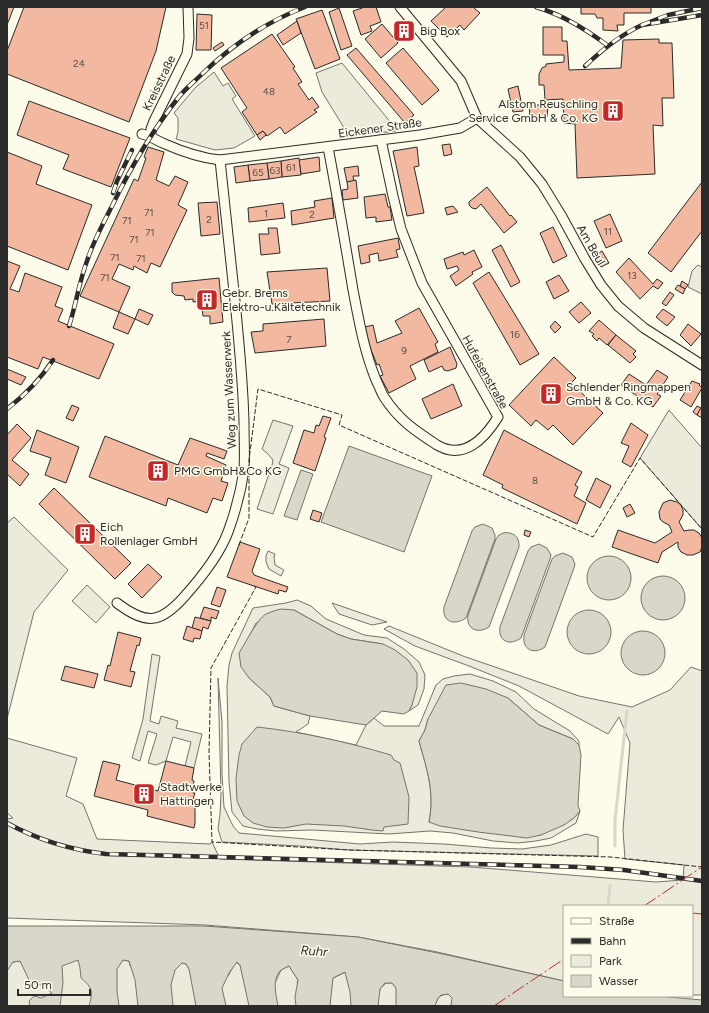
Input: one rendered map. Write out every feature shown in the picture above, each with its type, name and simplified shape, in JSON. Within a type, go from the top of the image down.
[{"type":"street","name":"Kreisstraße","points":[[147,135],[187,54],[189,38],[188,7]]},
{"type":"street","points":[[400,7],[461,81],[477,118]]},
{"type":"street","name":"Eickener Straße","points":[[147,135],[159,142],[191,154],[220,160],[405,137],[460,128],[477,118]]},
{"type":"street","name":"Am Beul","points":[[477,118],[520,157],[542,184],[601,285],[618,306],[644,328],[702,365]]},
{"type":"street","name":"Hufeisenstraße","points":[[328,147],[364,346],[370,365],[383,395],[397,414],[414,430],[440,447],[451,450],[462,450],[472,446],[482,439],[491,429],[498,417],[422,284],[401,229],[392,196],[381,140]]},
{"type":"street","name":"Weg zum Wasserwerk","points":[[117,603],[140,617],[149,618],[162,616],[173,609],[191,590],[222,545],[232,521],[240,490],[244,470],[243,375],[220,160]]},
{"type":"green space","points":[[669,410],[702,448],[702,529],[640,458]]},
{"type":"green space","points":[[14,517],[68,570],[34,612],[7,719],[7,523]]},
{"type":"green space","points":[[297,600],[311,606],[326,619],[364,635],[387,638],[404,649],[419,662],[425,675],[424,689],[418,705],[409,711],[412,705],[383,644],[351,639],[337,634],[294,610],[256,623],[249,637],[249,678],[270,697],[274,706],[310,716],[308,724],[296,732],[356,745],[366,725],[374,718],[384,726],[419,726],[436,685],[443,679],[470,674],[493,681],[516,692],[534,709],[570,731],[579,741],[579,745],[573,739],[539,725],[508,698],[428,719],[425,730],[419,741],[431,791],[431,811],[429,822],[541,835],[574,818],[580,811],[576,823],[551,838],[518,843],[493,841],[453,833],[430,831],[389,834],[312,830],[276,831],[243,826],[232,812],[229,782],[227,686],[229,665],[232,653],[253,608]]},
{"type":"green space","points":[[389,626],[463,656],[579,696],[632,707],[670,690],[691,667],[702,671],[702,995],[693,995],[693,905],[563,905],[563,981],[437,952],[358,937],[205,925],[7,918],[7,819],[13,818],[7,813],[7,738],[77,758],[66,796],[83,804],[97,839],[210,844],[212,842],[220,859],[471,867],[656,882],[683,880],[684,865],[625,859],[623,830],[630,743],[619,717],[608,734],[519,686],[415,646],[384,629]]},
{"type":"green space","points":[[218,678],[222,722],[222,774],[224,807],[233,826],[239,833],[360,844],[393,842],[522,849],[551,845],[586,834],[598,837],[598,856],[349,850],[222,842],[218,829],[221,793]]},
{"type":"green space","points":[[78,960],[119,965],[123,960],[129,961],[130,966],[174,970],[182,963],[186,964],[189,969],[228,976],[236,962],[240,965],[244,978],[276,981],[281,970],[289,966],[298,980],[297,983],[331,987],[333,978],[346,972],[379,994],[380,989],[386,983],[392,983],[396,988],[436,1003],[443,995],[448,994],[453,998],[451,1006],[7,1006],[7,963],[20,961],[21,963]]},
{"type":"shaded area","points":[[342,63],[396,129],[396,131],[349,136],[322,92],[316,73]]},
{"type":"shaded area","points":[[214,72],[223,86],[228,83],[236,96],[232,99],[255,136],[234,148],[215,150],[176,139],[178,132],[178,118],[174,113],[195,88]]},
{"type":"shaded area","points":[[698,265],[702,267],[702,294],[688,287],[692,271]]},
{"type":"shaded area","points":[[273,420],[293,426],[279,464],[289,468],[273,514],[257,509],[273,460],[262,449]]},
{"type":"shaded area","points":[[268,551],[275,554],[275,565],[284,570],[281,576],[269,569],[266,562]]},
{"type":"shaded area","points":[[87,585],[110,607],[96,623],[72,601]]},
{"type":"shaded area","points":[[332,603],[387,622],[372,625],[339,614]]},
{"type":"shaded area","points":[[152,654],[160,656],[150,721],[159,724],[161,716],[178,721],[176,728],[202,734],[194,768],[185,766],[191,742],[173,737],[166,761],[156,765],[148,763],[157,734],[148,731],[140,761],[132,758],[143,719]]},
{"type":"water","points":[[349,446],[432,476],[404,552],[321,522]]},
{"type":"water","points":[[301,470],[313,474],[297,520],[284,516]]},
{"type":"water","points":[[483,524],[492,528],[495,539],[466,618],[453,622],[445,616],[444,607],[472,531],[475,527]]},
{"type":"water","points":[[503,533],[513,534],[518,540],[519,547],[489,627],[477,630],[469,624],[468,615],[496,539]]},
{"type":"water","points":[[539,544],[547,548],[551,555],[550,559],[521,638],[513,642],[509,642],[501,636],[500,627],[528,551],[531,547]]},
{"type":"water","points":[[563,553],[572,557],[575,564],[574,568],[545,647],[537,651],[533,651],[530,650],[525,644],[524,635],[552,559]]},
{"type":"water","points":[[605,556],[613,556],[625,562],[631,574],[631,582],[625,594],[613,600],[605,600],[593,594],[587,582],[587,574],[593,562]]},
{"type":"water","points":[[659,576],[667,576],[679,582],[685,594],[685,602],[679,614],[667,620],[659,620],[647,614],[641,602],[641,594],[647,582]]},
{"type":"water","points":[[275,610],[294,610],[337,634],[351,639],[383,644],[395,650],[408,660],[417,673],[417,687],[409,711],[404,714],[382,711],[366,725],[310,716],[274,706],[270,697],[249,678],[241,667],[239,653],[255,626],[263,617]]},
{"type":"water","points":[[585,610],[593,610],[605,616],[611,628],[611,636],[605,648],[593,654],[585,654],[573,648],[567,636],[567,628],[573,616]]},
{"type":"water","points":[[647,631],[659,637],[664,645],[664,661],[659,669],[651,674],[639,675],[627,669],[622,661],[621,649],[627,637],[635,632]]},
{"type":"water","points":[[461,683],[486,689],[508,698],[539,725],[573,739],[579,745],[581,755],[578,805],[580,811],[574,818],[564,825],[541,835],[527,838],[440,826],[429,822],[431,811],[431,791],[419,741],[425,730],[428,719],[446,685]]},
{"type":"water","points":[[257,727],[325,738],[391,755],[394,760],[400,763],[409,797],[408,824],[384,827],[383,831],[344,826],[306,824],[284,828],[267,827],[253,823],[244,816],[237,801],[236,779],[242,744]]},
{"type":"water","name":"Ruhr","points":[[7,926],[204,926],[358,937],[563,981],[563,997],[669,997],[702,1000],[702,1006],[451,1006],[452,998],[448,994],[441,995],[435,1006],[396,1006],[396,988],[392,983],[385,983],[380,989],[378,1006],[351,1006],[350,992],[345,972],[333,978],[330,1006],[296,1006],[295,997],[298,980],[289,966],[280,971],[276,979],[275,988],[278,1006],[249,1006],[240,965],[237,962],[229,973],[222,988],[226,1006],[196,1006],[189,969],[186,964],[182,963],[175,970],[171,985],[173,1006],[138,1006],[135,980],[129,961],[123,960],[117,969],[119,1006],[89,1006],[91,990],[81,978],[78,960],[62,966],[63,983],[60,1006],[30,1006],[29,1001],[34,996],[41,998],[52,993],[44,986],[30,982],[20,961],[13,962],[7,971]]},
{"type":"building","points":[[7,7],[14,7],[7,25]]},
{"type":"building","points":[[24,7],[166,7],[156,51],[129,122],[7,74],[7,51]]},
{"type":"building","points":[[365,7],[376,7],[381,22],[370,26],[372,31],[361,35],[353,11]]},
{"type":"building","points":[[446,7],[473,7],[480,13],[464,30],[460,25],[447,37],[431,21]]},
{"type":"building","points":[[581,7],[651,7],[651,13],[624,13],[624,25],[617,25],[618,31],[603,30],[603,18],[597,18],[595,14],[581,14]]},
{"type":"building","points":[[339,8],[352,46],[341,50],[329,12]]},
{"type":"building","points":[[322,10],[340,59],[315,69],[296,19]]},
{"type":"building","points":[[197,14],[212,15],[211,50],[196,50]]},
{"type":"building","points":[[297,21],[301,33],[283,45],[277,35]]},
{"type":"building","points":[[382,24],[398,43],[381,58],[365,39]]},
{"type":"building","name":"Alstom Reuschling Service GmbH & Co. KG","points":[[543,27],[562,27],[562,41],[567,41],[569,70],[621,68],[623,40],[659,39],[659,43],[672,43],[674,98],[662,98],[663,126],[653,125],[655,174],[577,178],[575,124],[564,123],[563,99],[545,100],[544,85],[539,85],[539,74],[546,64],[564,62],[564,55],[543,55]]},
{"type":"building","name":"Big Box","points":[[404,28],[407,31],[404,34],[401,31]]},
{"type":"building","points":[[272,34],[295,67],[293,68],[302,82],[298,84],[309,100],[312,97],[319,107],[314,110],[317,112],[285,134],[280,127],[267,136],[263,131],[257,135],[242,112],[247,108],[221,68]]},
{"type":"building","points":[[222,42],[224,45],[215,51],[213,48]]},
{"type":"building","points":[[356,48],[414,115],[405,123],[347,55]]},
{"type":"building","points":[[403,48],[439,90],[422,105],[386,63]]},
{"type":"building","points":[[518,86],[523,111],[513,112],[508,89]]},
{"type":"building","points":[[29,101],[130,138],[111,187],[63,169],[69,155],[17,135]]},
{"type":"building","points":[[529,105],[548,105],[547,117],[530,117]]},
{"type":"building","points":[[263,131],[266,135],[260,140],[257,135]]},
{"type":"building","points":[[450,144],[452,154],[444,156],[442,145]]},
{"type":"building","points":[[148,147],[164,152],[156,180],[169,186],[175,176],[188,182],[178,205],[187,210],[160,267],[151,263],[147,273],[134,266],[133,270],[119,264],[112,279],[130,287],[119,312],[80,296],[134,179],[138,181]]},
{"type":"building","points":[[417,147],[419,166],[414,167],[424,213],[407,216],[393,151]]},
{"type":"building","points":[[7,152],[42,166],[36,184],[92,205],[68,270],[7,246]]},
{"type":"building","points":[[319,157],[320,171],[301,174],[299,160]]},
{"type":"building","points":[[299,158],[301,175],[282,177],[281,161]]},
{"type":"building","points":[[281,161],[282,177],[269,179],[267,163]]},
{"type":"building","points":[[267,163],[269,179],[250,181],[248,165]]},
{"type":"building","points":[[248,165],[250,181],[236,183],[234,167]]},
{"type":"building","points":[[358,166],[359,176],[353,176],[354,181],[347,182],[344,168]]},
{"type":"building","points":[[356,180],[358,198],[343,200],[342,190],[348,189],[347,182]]},
{"type":"building","points":[[702,182],[702,231],[671,272],[648,253]]},
{"type":"building","points":[[487,187],[510,216],[511,215],[517,222],[504,233],[481,204],[476,209],[469,205],[469,202]]},
{"type":"building","points":[[385,194],[388,207],[390,207],[392,220],[376,222],[376,217],[366,218],[364,197]]},
{"type":"building","points":[[332,198],[334,218],[292,225],[291,211],[315,207],[314,201]]},
{"type":"building","points":[[217,202],[220,234],[201,236],[198,203]]},
{"type":"building","points":[[283,203],[285,218],[249,222],[248,208]]},
{"type":"building","points":[[453,206],[458,212],[447,215],[445,208]]},
{"type":"building","points":[[610,214],[622,241],[606,248],[594,221]]},
{"type":"building","points":[[553,227],[567,256],[553,263],[540,233]]},
{"type":"building","points":[[268,228],[277,228],[280,253],[261,255],[259,234],[269,234]]},
{"type":"building","points":[[398,238],[400,249],[396,250],[398,257],[379,261],[378,253],[369,255],[370,262],[361,264],[358,246]]},
{"type":"building","points":[[501,245],[520,282],[511,287],[492,250]]},
{"type":"building","points":[[474,250],[482,267],[472,272],[473,274],[456,286],[450,276],[459,270],[457,266],[447,269],[444,259],[463,252],[464,255]]},
{"type":"building","points":[[602,251],[609,263],[601,267],[595,255]]},
{"type":"building","points":[[629,258],[653,284],[657,279],[663,283],[658,289],[653,286],[640,299],[616,272]]},
{"type":"building","points":[[7,261],[20,266],[10,289],[19,292],[25,273],[62,287],[55,306],[63,309],[58,321],[114,344],[99,379],[43,357],[38,369],[7,357]]},
{"type":"building","points":[[327,268],[330,301],[272,304],[267,272]]},
{"type":"building","points":[[489,272],[539,354],[520,365],[473,283]]},
{"type":"building","points":[[559,275],[569,291],[554,299],[546,282]]},
{"type":"building","name":"Gebr. Brems Elektro-u.Kältetechnik","points":[[219,278],[223,322],[210,324],[210,316],[203,316],[201,301],[193,302],[193,299],[185,300],[184,296],[175,295],[172,292],[172,283]]},
{"type":"building","points":[[682,281],[688,285],[685,289],[680,286]]},
{"type":"building","points":[[678,285],[685,289],[683,294],[675,289]]},
{"type":"building","points":[[670,292],[674,295],[666,306],[662,303]]},
{"type":"building","points":[[581,302],[591,313],[579,323],[569,312]]},
{"type":"building","points":[[419,308],[438,342],[435,344],[438,352],[410,366],[416,379],[389,393],[380,376],[383,375],[379,364],[377,365],[370,347],[365,327],[373,325],[377,343],[402,333],[395,321]]},
{"type":"building","points":[[139,309],[153,315],[148,325],[135,319]]},
{"type":"building","points":[[663,309],[675,317],[667,326],[656,317]]},
{"type":"building","points":[[119,312],[135,319],[128,334],[113,328]]},
{"type":"building","points":[[324,319],[326,346],[255,353],[251,332],[263,331],[263,324]]},
{"type":"building","points":[[599,320],[616,335],[607,345],[599,338],[597,341],[592,336],[594,334],[589,331]]},
{"type":"building","points":[[555,321],[561,327],[555,333],[550,327]]},
{"type":"building","points":[[688,324],[701,334],[691,346],[680,335]]},
{"type":"building","points":[[616,335],[636,351],[633,354],[636,357],[630,363],[608,345]]},
{"type":"building","points":[[450,347],[457,364],[456,368],[448,371],[444,370],[442,366],[429,372],[424,360]]},
{"type":"building","name":"Schlender Ringmappen GmbH & Co. KG","points":[[554,357],[576,378],[571,383],[603,413],[573,445],[553,425],[548,430],[536,420],[531,426],[509,405]]},
{"type":"building","points":[[7,369],[26,377],[21,385],[7,379]]},
{"type":"building","points":[[657,370],[668,377],[657,394],[661,396],[653,407],[621,385],[629,374],[646,385]]},
{"type":"building","points":[[692,381],[700,384],[699,385],[702,388],[691,407],[680,400]]},
{"type":"building","points":[[453,384],[462,406],[431,419],[422,399]]},
{"type":"building","points":[[72,405],[79,408],[73,421],[66,418]]},
{"type":"building","points":[[697,406],[701,408],[697,415],[693,412]]},
{"type":"building","points":[[702,406],[702,418],[697,415]]},
{"type":"building","points":[[323,416],[331,418],[324,437],[326,438],[315,471],[293,463],[304,430],[314,433],[316,425],[319,426]]},
{"type":"building","points":[[631,423],[648,435],[631,467],[622,462],[629,446],[621,443]]},
{"type":"building","points":[[17,424],[31,438],[12,460],[29,474],[20,486],[7,474],[7,435]]},
{"type":"building","points":[[37,430],[79,447],[66,483],[45,475],[51,458],[30,451]]},
{"type":"building","points":[[504,430],[582,472],[575,485],[578,487],[574,496],[586,503],[577,524],[502,488],[503,485],[483,475]]},
{"type":"building","name":"PMG GmbH&Co KG","points":[[105,436],[178,465],[190,438],[227,451],[224,459],[207,453],[206,456],[226,465],[221,481],[228,483],[222,501],[213,498],[207,513],[168,498],[166,506],[89,477]]},
{"type":"building","points":[[596,478],[611,486],[600,508],[586,500]]},
{"type":"building","name":"Eich Rollenlager GmbH","points":[[54,488],[131,563],[115,579],[39,504]]},
{"type":"building","points":[[670,500],[681,505],[683,515],[679,522],[684,531],[694,530],[699,533],[702,538],[702,547],[700,552],[693,555],[687,555],[681,552],[678,547],[678,542],[662,552],[658,563],[612,547],[618,530],[655,543],[672,532],[669,525],[660,519],[659,512],[663,503]]},
{"type":"building","points":[[630,504],[635,513],[627,517],[623,508]]},
{"type":"building","points":[[313,510],[322,513],[319,522],[310,519]]},
{"type":"building","points":[[525,530],[531,532],[529,537],[524,535]]},
{"type":"building","points":[[240,542],[260,549],[252,571],[254,575],[288,587],[286,592],[279,590],[278,594],[227,577]]},
{"type":"building","points":[[148,564],[162,577],[142,598],[128,584]]},
{"type":"building","points":[[217,587],[226,590],[220,607],[211,604]]},
{"type":"building","points":[[204,607],[219,611],[216,619],[211,617],[211,621],[200,618]]},
{"type":"building","points":[[195,617],[211,621],[208,629],[203,627],[202,631],[192,628]]},
{"type":"building","points":[[187,626],[202,631],[200,639],[194,638],[193,642],[183,639]]},
{"type":"building","points":[[118,632],[141,638],[139,646],[137,645],[130,671],[135,672],[131,687],[104,680],[108,665],[110,666]]},
{"type":"building","points":[[65,666],[98,674],[94,688],[61,680]]},
{"type":"building","name":"Stadtwerke Hattingen","points":[[103,761],[120,765],[116,780],[158,791],[166,761],[194,768],[192,780],[194,781],[193,793],[195,793],[193,799],[195,799],[194,828],[147,816],[148,810],[94,796]]},
{"type":"waterway","points":[[615,846],[615,820],[627,711]]},
{"type":"waterway","points":[[608,905],[610,885]]},
{"type":"railway","points":[[69,326],[84,269],[95,240],[134,164],[168,111],[178,98],[225,53],[263,27],[305,7]]},
{"type":"railway","points":[[536,7],[546,10],[573,23],[607,45]]},
{"type":"railway","points":[[702,8],[668,15],[642,25],[702,15]]},
{"type":"railway","points":[[585,66],[612,43],[626,33],[642,25]]},
{"type":"railway","points":[[113,193],[132,150]]},
{"type":"railway","points":[[7,409],[32,387],[53,360]]},
{"type":"railway","points":[[7,823],[43,839],[67,847],[106,854],[580,867],[624,870],[702,881]]},
{"type":"fence","points":[[239,545],[249,518],[249,460],[258,389],[342,415],[339,425],[593,537],[640,458],[702,529]]},
{"type":"fence","points":[[254,586],[256,587],[211,668],[209,753],[212,842],[349,850],[611,857],[702,867]]},
{"type":"power","points":[[645,905],[702,867]]},
{"type":"power","points":[[693,913],[702,914]]},
{"type":"power","points":[[494,1006],[563,960]]},
{"type":"place","name":"Big Box","points":[[404,31]]},
{"type":"place","name":"Alstom Reuschling Service GmbH & Co. KG","points":[[613,111]]},
{"type":"place","name":"Gebr. Brems Elektro-u.Kältetechnik","points":[[207,300]]},
{"type":"place","name":"Schlender Ringmappen GmbH & Co. KG","points":[[551,394]]},
{"type":"place","name":"PMG GmbH&Co KG","points":[[158,471]]},
{"type":"place","name":"Eich Rollenlager GmbH","points":[[85,534]]},
{"type":"place","name":"Stadtwerke Hattingen","points":[[144,794]]}]
